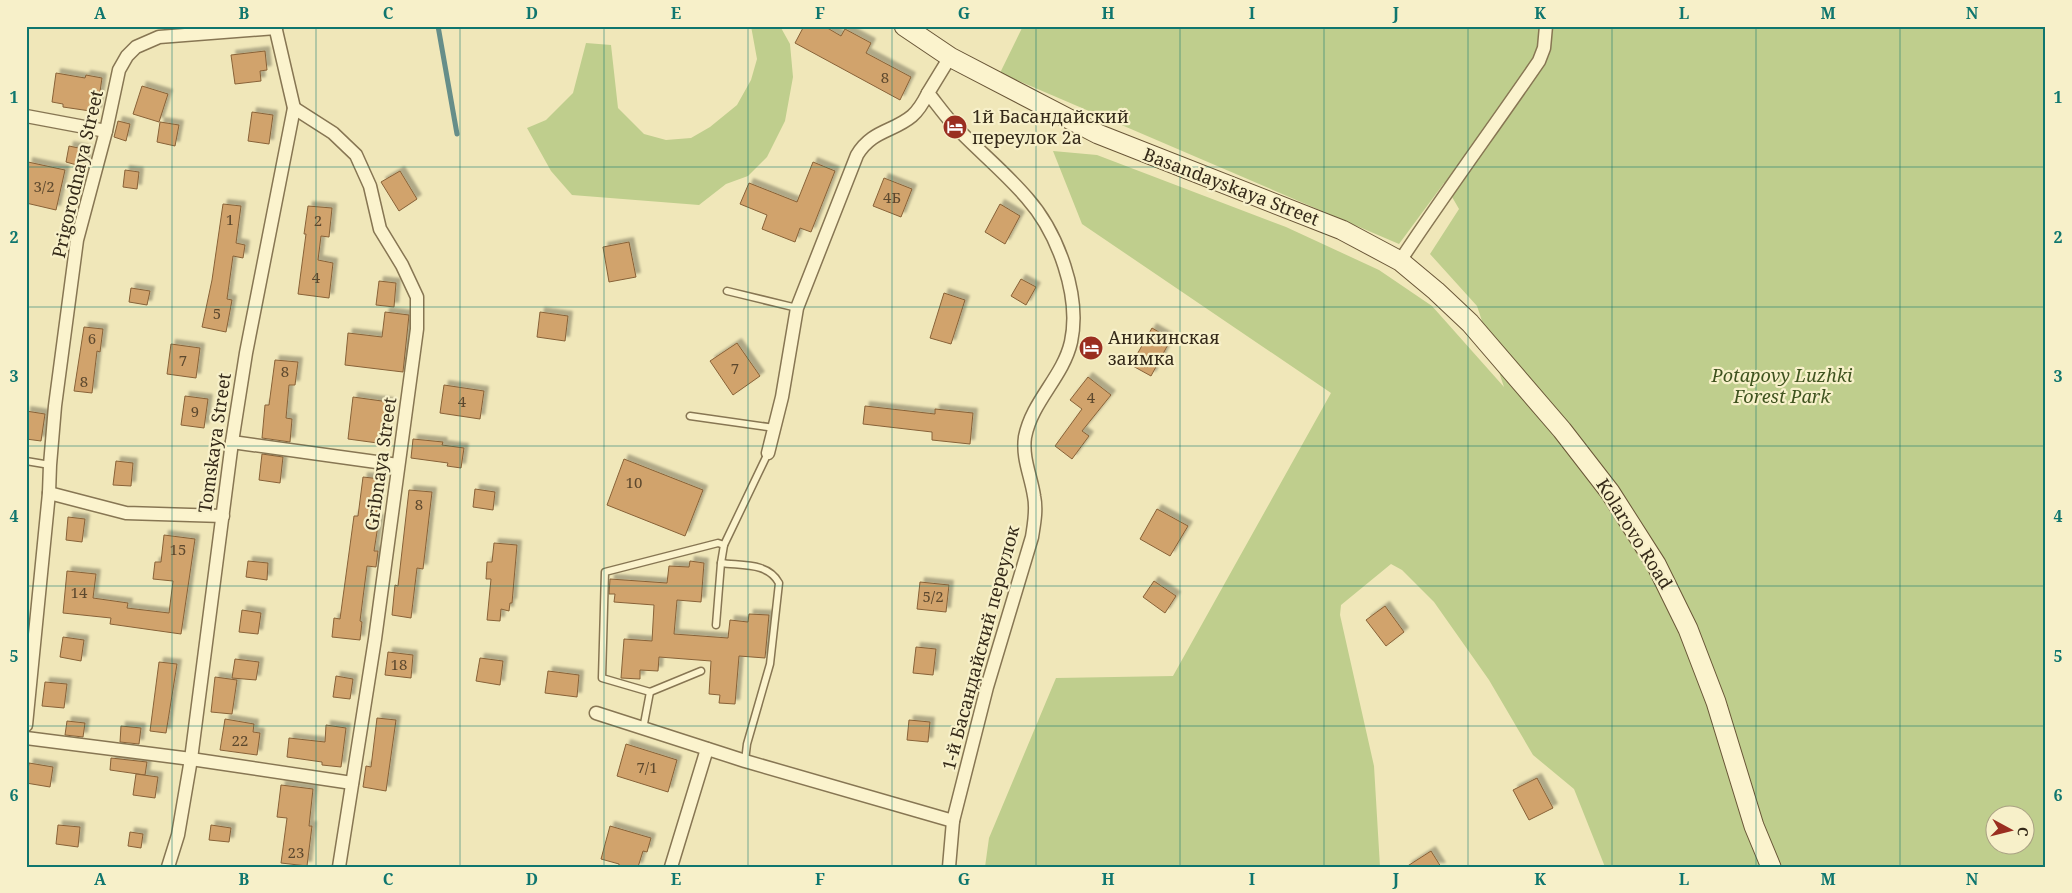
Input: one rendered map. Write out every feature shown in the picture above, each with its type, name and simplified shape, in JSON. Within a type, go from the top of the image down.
[{"type":"street","name":"Basandayskaya Street","points":[[904,26],[950,57],[1098,134],[1342,230],[1400,261]]},
{"type":"street","points":[[1400,261],[1443,196],[1471,160],[1539,61],[1544,48],[1546,26]]},
{"type":"street","name":"Tomskaya Street","points":[[168,867],[178,835],[191,759],[232,442],[246,353],[294,108],[276,27]]},
{"type":"street","name":"Prigorodnaya Street","points":[[26,725],[49,493],[50,465],[77,240],[106,131],[119,70],[126,56],[136,47],[159,37],[276,27]]},
{"type":"street","points":[[768,453],[775,428],[797,308],[860,149],[864,143],[878,134],[912,117],[950,57]]},
{"type":"street","name":"1-й Басандайский переулок","points":[[928,93],[952,123],[1028,199],[1041,219],[1064,261],[1073,301],[1074,324],[1065,360],[1029,420],[1024,456],[1035,497],[1032,537],[987,687],[953,821],[948,867]]},
{"type":"street","name":"Gribnaya Street","points":[[294,108],[333,133],[356,155],[370,186],[380,229],[402,265],[417,297],[417,329],[376,640],[339,867]]},
{"type":"street","points":[[26,116],[106,131]]},
{"type":"street","name":"Kolarovo Road","points":[[1400,261],[1470,323],[1562,430],[1610,492],[1656,564],[1688,629],[1716,702],[1754,826],[1771,867]]},
{"type":"street","points":[[232,442],[398,465]]},
{"type":"street","points":[[49,493],[126,513],[222,516]]},
{"type":"street","points":[[596,714],[744,761],[953,821]]},
{"type":"street","points":[[26,738],[191,759],[352,783]]},
{"type":"street","points":[[672,867],[707,749]]},
{"type":"lane","points":[[727,291],[797,308]]},
{"type":"lane","points":[[690,416],[775,428]]},
{"type":"lane","points":[[716,625],[720,563],[724,545],[768,453]]},
{"type":"lane","points":[[26,461],[50,465]]},
{"type":"lane","points":[[701,671],[650,692],[602,678],[605,572],[718,543],[724,545]]},
{"type":"lane","points":[[720,563],[764,568],[774,574],[779,583],[770,664],[747,744],[744,761]]},
{"type":"lane","points":[[643,729],[650,692]]},
{"type":"green space","points":[[751,26],[780,26],[790,44],[793,77],[785,121],[767,157],[748,176],[726,184],[699,205],[572,195],[551,171],[527,128],[546,120],[573,93],[586,43],[611,45],[618,108],[644,134],[666,140],[691,138],[710,127],[737,105],[751,80],[757,59]]},
{"type":"green space","name":"Potapovy Luzhki Forest Park","points":[[1023,26],[2046,26],[2046,867],[1605,867],[1574,789],[1533,755],[1489,680],[1434,602],[1402,570],[1391,564],[1341,605],[1340,615],[1374,766],[1380,867],[985,867],[989,838],[1056,678],[1173,676],[1331,393],[1082,224],[1053,151],[1097,155],[1286,227],[1379,270],[1432,306],[1504,387],[1477,306],[1430,254],[1459,209],[1444,183],[1399,244],[1000,73]]},
{"type":"building","points":[[804,26],[824,26],[841,36],[845,29],[871,43],[866,53],[911,77],[900,100],[795,43]]},
{"type":"building","points":[[265,51],[267,70],[260,71],[261,81],[235,84],[231,55]]},
{"type":"building","points":[[56,73],[85,78],[86,75],[102,78],[97,112],[63,107],[63,104],[52,102]]},
{"type":"building","points":[[142,86],[168,94],[159,122],[133,114]]},
{"type":"building","points":[[252,112],[273,115],[269,144],[248,141]]},
{"type":"building","points":[[118,121],[130,124],[126,141],[114,137]]},
{"type":"building","points":[[160,122],[179,125],[175,146],[157,142]]},
{"type":"building","points":[[69,146],[88,150],[84,167],[66,162]]},
{"type":"building","points":[[28,162],[65,170],[56,210],[26,203]]},
{"type":"building","points":[[813,162],[835,171],[811,232],[800,228],[795,242],[762,229],[767,215],[740,204],[749,183],[797,202]]},
{"type":"building","points":[[125,170],[139,172],[137,189],[123,187]]},
{"type":"building","points":[[400,171],[417,199],[399,211],[381,182]]},
{"type":"building","points":[[884,178],[912,189],[901,217],[873,206]]},
{"type":"building","points":[[223,204],[241,206],[236,243],[245,245],[243,258],[233,256],[227,299],[232,300],[226,332],[202,327],[212,280]]},
{"type":"building","points":[[1000,204],[1020,216],[1005,244],[985,232]]},
{"type":"building","points":[[308,206],[332,208],[329,237],[321,236],[318,260],[333,263],[329,298],[298,294]]},
{"type":"building","points":[[629,242],[636,277],[609,282],[603,247]]},
{"type":"building","points":[[1021,279],[1036,287],[1026,305],[1011,296]]},
{"type":"building","points":[[379,281],[396,283],[394,307],[376,305]]},
{"type":"building","points":[[131,288],[150,291],[147,305],[129,302]]},
{"type":"building","points":[[944,293],[965,300],[951,344],[930,338]]},
{"type":"building","points":[[385,312],[409,315],[403,372],[345,365],[348,333],[382,337]]},
{"type":"building","points":[[540,312],[568,316],[565,341],[537,337]]},
{"type":"building","points":[[84,327],[103,329],[100,352],[97,351],[92,393],[74,391]]},
{"type":"building","points":[[1152,328],[1171,339],[1151,376],[1131,365]]},
{"type":"building","points":[[737,343],[760,376],[733,395],[710,361]]},
{"type":"building","points":[[171,344],[200,348],[196,378],[167,374]]},
{"type":"building","points":[[275,360],[298,362],[295,385],[289,385],[286,418],[292,419],[290,442],[262,438],[265,405],[269,405]]},
{"type":"building","points":[[1088,377],[1111,395],[1082,431],[1089,436],[1072,459],[1055,446],[1082,409],[1070,400]]},
{"type":"building","points":[[444,385],[484,391],[480,419],[440,413]]},
{"type":"building","points":[[185,396],[208,399],[204,428],[181,425]]},
{"type":"building","points":[[353,397],[389,402],[385,444],[348,439]]},
{"type":"building","points":[[865,406],[935,414],[935,409],[973,413],[970,444],[932,440],[932,432],[863,424]]},
{"type":"building","points":[[26,411],[45,414],[41,441],[26,439]]},
{"type":"building","points":[[413,439],[443,442],[442,445],[464,448],[461,468],[447,466],[448,463],[411,458]]},
{"type":"building","points":[[262,454],[283,457],[280,483],[259,480]]},
{"type":"building","points":[[624,459],[703,490],[685,536],[607,505]]},
{"type":"building","points":[[116,461],[133,463],[131,486],[113,485]]},
{"type":"building","points":[[363,477],[381,479],[376,518],[379,519],[374,551],[378,551],[376,567],[367,566],[360,621],[362,622],[360,640],[332,637],[334,618],[340,619],[354,516],[358,516]]},
{"type":"building","points":[[475,489],[495,492],[493,510],[473,507]]},
{"type":"building","points":[[409,490],[432,492],[423,569],[417,568],[411,618],[392,615],[395,585],[398,586]]},
{"type":"building","points":[[1157,509],[1188,526],[1170,556],[1140,539]]},
{"type":"building","points":[[68,517],[85,519],[82,542],[66,540]]},
{"type":"building","points":[[164,535],[195,539],[181,634],[110,624],[111,618],[63,613],[67,571],[96,574],[93,598],[128,603],[127,608],[169,613],[173,581],[153,579],[155,562],[161,562]]},
{"type":"building","points":[[494,543],[517,545],[512,603],[510,603],[509,611],[501,609],[500,621],[487,620],[491,579],[486,579],[487,562],[492,562]]},
{"type":"building","points":[[248,561],[268,563],[267,580],[246,577]]},
{"type":"building","points":[[690,561],[704,563],[701,602],[677,600],[674,634],[728,638],[730,620],[748,622],[749,614],[769,615],[765,658],[739,656],[735,704],[719,703],[720,695],[709,694],[711,661],[659,657],[658,671],[640,670],[640,679],[621,678],[624,639],[652,641],[654,605],[614,602],[615,594],[609,594],[610,579],[667,583],[669,566],[689,567]]},
{"type":"building","points":[[1154,581],[1176,596],[1165,613],[1143,597]]},
{"type":"building","points":[[920,582],[949,585],[946,612],[917,609]]},
{"type":"building","points":[[1385,606],[1404,632],[1386,646],[1366,620]]},
{"type":"building","points":[[242,610],[261,613],[258,634],[239,632]]},
{"type":"building","points":[[63,637],[84,640],[81,661],[60,657]]},
{"type":"building","points":[[916,647],[936,649],[933,675],[913,673]]},
{"type":"building","points":[[388,652],[413,655],[411,678],[385,675]]},
{"type":"building","points":[[480,658],[503,661],[500,685],[476,681]]},
{"type":"building","points":[[235,659],[259,662],[256,680],[232,678]]},
{"type":"building","points":[[159,662],[177,664],[166,733],[150,731]]},
{"type":"building","points":[[548,671],[579,675],[577,697],[545,693]]},
{"type":"building","points":[[336,676],[353,679],[350,699],[333,697]]},
{"type":"building","points":[[215,677],[237,680],[232,714],[211,712]]},
{"type":"building","points":[[45,682],[67,684],[64,708],[42,706]]},
{"type":"building","points":[[377,718],[396,720],[386,791],[363,787],[366,766],[371,767]]},
{"type":"building","points":[[225,719],[254,724],[253,732],[260,733],[257,755],[220,750]]},
{"type":"building","points":[[909,720],[930,722],[928,742],[907,740]]},
{"type":"building","points":[[67,721],[85,723],[83,737],[65,735]]},
{"type":"building","points":[[326,725],[346,728],[341,767],[287,757],[289,738],[325,742]]},
{"type":"building","points":[[121,726],[141,728],[139,744],[120,742]]},
{"type":"building","points":[[626,744],[677,760],[668,792],[617,776]]},
{"type":"building","points":[[111,758],[147,762],[145,775],[110,770]]},
{"type":"building","points":[[29,763],[53,767],[50,787],[26,783]]},
{"type":"building","points":[[136,774],[158,777],[155,798],[133,795]]},
{"type":"building","points":[[1537,778],[1553,808],[1529,820],[1513,790]]},
{"type":"building","points":[[281,785],[313,789],[309,826],[312,826],[307,866],[281,863],[287,818],[277,817]]},
{"type":"building","points":[[58,825],[80,827],[78,847],[56,844]]},
{"type":"building","points":[[211,825],[231,828],[229,842],[209,840]]},
{"type":"building","points":[[610,826],[651,838],[647,852],[643,851],[638,867],[619,867],[619,864],[601,859]]},
{"type":"building","points":[[130,832],[143,834],[141,848],[128,846]]},
{"type":"building","points":[[1431,851],[1441,867],[1406,867]]},
{"type":"waterway","points":[[438,26],[457,134]]},
{"type":"place","name":"1й Басандайский переулок 2а","points":[[955,127]]},
{"type":"place","name":"Аникинская заимка","points":[[1091,348]]}]
